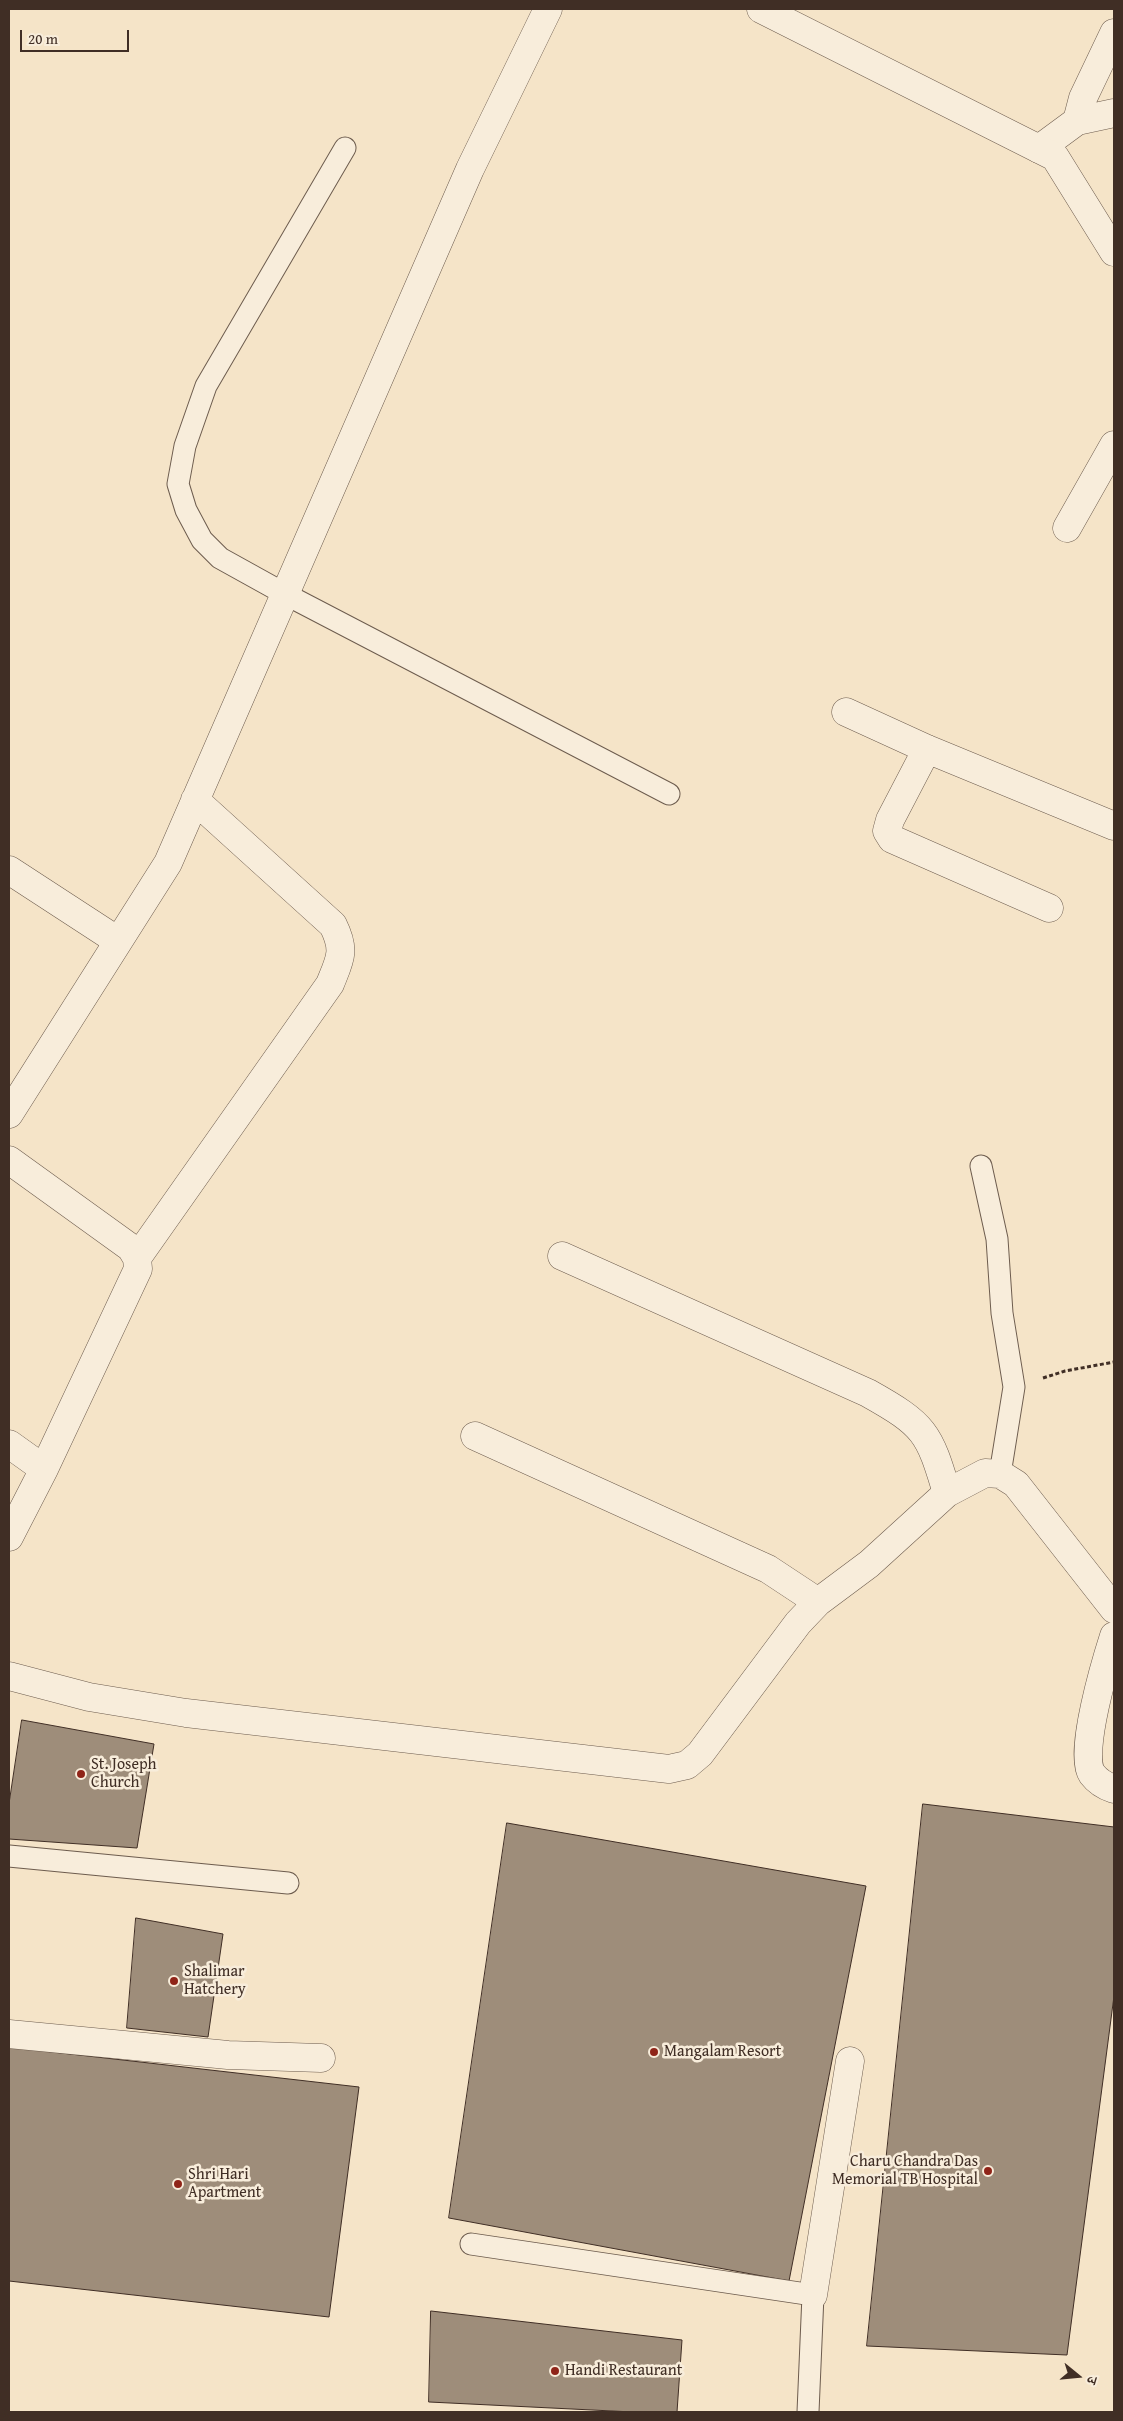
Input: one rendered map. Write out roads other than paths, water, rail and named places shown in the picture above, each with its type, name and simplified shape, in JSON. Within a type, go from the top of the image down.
[{"type":"street","points":[[9,1114],[168,863],[470,169],[548,9]]},
{"type":"street","points":[[761,9],[1055,157],[1114,252]]},
{"type":"street","points":[[1077,121],[1083,98],[1114,33]]},
{"type":"street","points":[[1039,150],[1077,121],[1114,113]]},
{"type":"street","points":[[1067,528],[1114,445]]},
{"type":"street","points":[[846,712],[927,749],[1114,826]]},
{"type":"street","points":[[927,749],[890,820],[887,831],[892,839],[1049,908]]},
{"type":"street","points":[[137,1258],[330,984],[340,957],[340,940],[332,925],[195,800]]},
{"type":"street","points":[[9,870],[118,941]]},
{"type":"street","points":[[9,1160],[131,1248],[137,1258],[138,1269],[44,1469],[9,1537]]},
{"type":"street","points":[[562,1256],[868,1394],[902,1412],[925,1432],[936,1454],[947,1493]]},
{"type":"street","points":[[476,1436],[768,1569],[818,1602]]},
{"type":"street","points":[[9,1444],[44,1469]]},
{"type":"street","points":[[9,1676],[89,1697],[186,1713],[669,1769],[687,1765],[700,1754],[798,1623],[818,1602],[869,1564],[947,1493],[985,1473],[1000,1474],[1016,1484],[1114,1608]]},
{"type":"street","points":[[1114,1636],[1098,1688],[1089,1754],[1091,1773],[1103,1785],[1114,1789]]},
{"type":"street","points":[[9,2034],[228,2055],[321,2058]]},
{"type":"street","points":[[814,2295],[850,2061]]},
{"type":"lane","points":[[345,148],[206,386],[185,446],[178,484],[186,510],[202,540],[220,558],[285,594],[669,794]]},
{"type":"lane","points":[[981,1166],[997,1239],[1002,1313],[1014,1387],[1000,1474]]},
{"type":"lane","points":[[9,1856],[288,1883]]},
{"type":"lane","points":[[471,2244],[814,2295],[808,2412]]},
{"type":"place","name":"St. Joseph Church","points":[[81,1774]]},
{"type":"place","name":"Shalimar Hatchery","points":[[174,1981]]},
{"type":"place","name":"Mangalam Resort","points":[[654,2052]]},
{"type":"place","name":"Charu Chandra Das Memorial TB Hospital","points":[[988,2171]]},
{"type":"place","name":"Shri Hari Apartment","points":[[178,2184]]},
{"type":"place","name":"Handi Restaurant","points":[[555,2371]]}]
